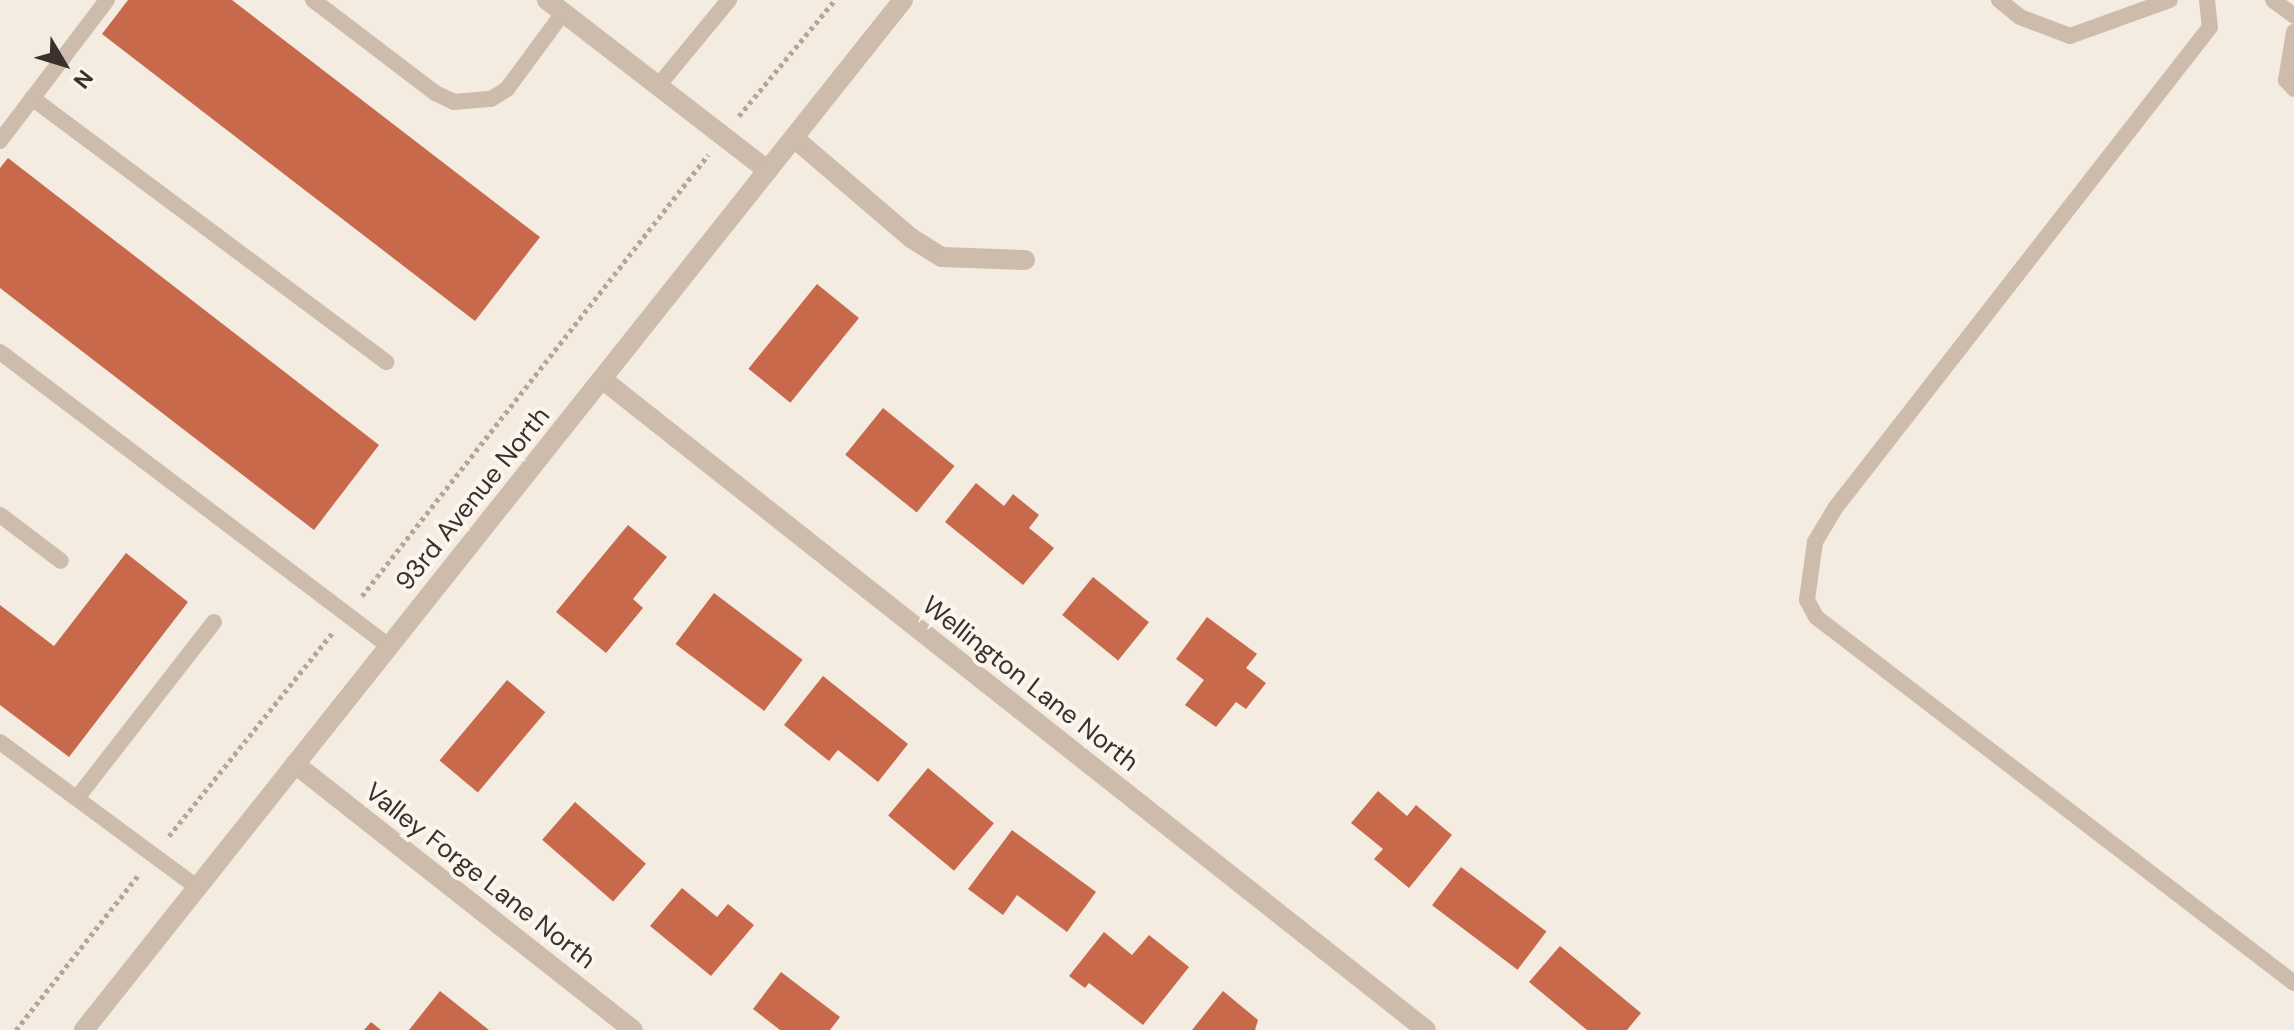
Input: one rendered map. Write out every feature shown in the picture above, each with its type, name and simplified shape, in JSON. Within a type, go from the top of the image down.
[{"type":"street","points":[[547,0],[768,171]]},
{"type":"street","name":"93rd Avenue North","points":[[84,1030],[903,0]]},
{"type":"street","points":[[794,138],[911,238],[942,257],[1025,260]]},
{"type":"street","name":"Wellington Lane North","points":[[602,379],[1426,1030]]},
{"type":"street","name":"Valley Forge Lane North","points":[[295,764],[633,1030]]},
{"type":"lane","points":[[0,141],[107,0]]},
{"type":"lane","points":[[313,0],[435,93],[454,102],[491,99],[507,89],[563,13]]},
{"type":"lane","points":[[658,86],[729,0]]},
{"type":"lane","points":[[1999,0],[2020,17],[2070,36],[2170,0]]},
{"type":"lane","points":[[2207,0],[2210,27],[1836,507],[1815,542],[1807,600],[1816,617],[2294,983]]},
{"type":"lane","points":[[2273,0],[2294,16]]},
{"type":"lane","points":[[2294,32],[2286,80],[2294,89]]},
{"type":"lane","points":[[32,98],[386,362]]},
{"type":"lane","points":[[0,352],[389,646]]},
{"type":"lane","points":[[0,515],[61,561]]},
{"type":"lane","points":[[77,798],[214,622]]},
{"type":"lane","points":[[0,742],[197,887]]},
{"type":"path","points":[[755,94],[835,0]]},
{"type":"path","points":[[362,596],[696,170]]},
{"type":"path","points":[[166,839],[333,632]]},
{"type":"path","points":[[16,1030],[143,869]]},
{"type":"building","points":[[128,0],[232,0],[540,237],[475,321],[102,34]]},
{"type":"building","points":[[8,158],[379,445],[314,530],[0,288],[0,168]]},
{"type":"building","points":[[817,284],[859,318],[790,403],[748,369]]},
{"type":"building","points":[[883,408],[954,466],[917,513],[845,455]]},
{"type":"building","points":[[976,483],[1004,506],[1013,494],[1039,515],[1029,528],[1054,548],[1023,585],[945,522]]},
{"type":"building","points":[[628,525],[667,557],[633,599],[643,608],[606,653],[556,612]]},
{"type":"building","points":[[126,553],[188,602],[69,757],[0,705],[0,605],[54,646]]},
{"type":"building","points":[[1093,577],[1149,622],[1118,660],[1062,615]]},
{"type":"building","points":[[714,593],[803,660],[764,711],[675,644]]},
{"type":"building","points":[[1207,617],[1257,654],[1246,668],[1266,683],[1246,709],[1236,702],[1216,727],[1185,705],[1204,680],[1176,659]]},
{"type":"building","points":[[823,676],[908,744],[878,782],[838,750],[829,761],[784,725]]},
{"type":"building","points":[[507,680],[545,712],[478,793],[440,760]]},
{"type":"building","points":[[928,768],[994,823],[954,871],[888,815]]},
{"type":"building","points":[[1378,791],[1407,816],[1416,805],[1452,835],[1409,888],[1374,859],[1383,849],[1351,823]]},
{"type":"building","points":[[575,802],[646,864],[613,901],[542,840]]},
{"type":"building","points":[[1012,830],[1096,892],[1067,932],[1017,895],[1003,915],[968,889]]},
{"type":"building","points":[[1461,867],[1546,931],[1518,970],[1432,905]]},
{"type":"building","points":[[682,888],[717,917],[728,904],[754,925],[711,976],[650,926]]},
{"type":"building","points":[[1104,932],[1132,955],[1149,935],[1189,967],[1143,1025],[1089,983],[1085,988],[1069,976]]},
{"type":"building","points":[[1560,946],[1641,1013],[1627,1030],[1587,1030],[1529,982]]},
{"type":"building","points":[[781,972],[840,1017],[830,1030],[780,1030],[753,1009]]},
{"type":"building","points":[[440,991],[489,1030],[409,1030]]},
{"type":"building","points":[[1223,991],[1258,1020],[1255,1030],[1192,1030]]},
{"type":"building","points":[[371,1022],[381,1030],[364,1030]]}]
